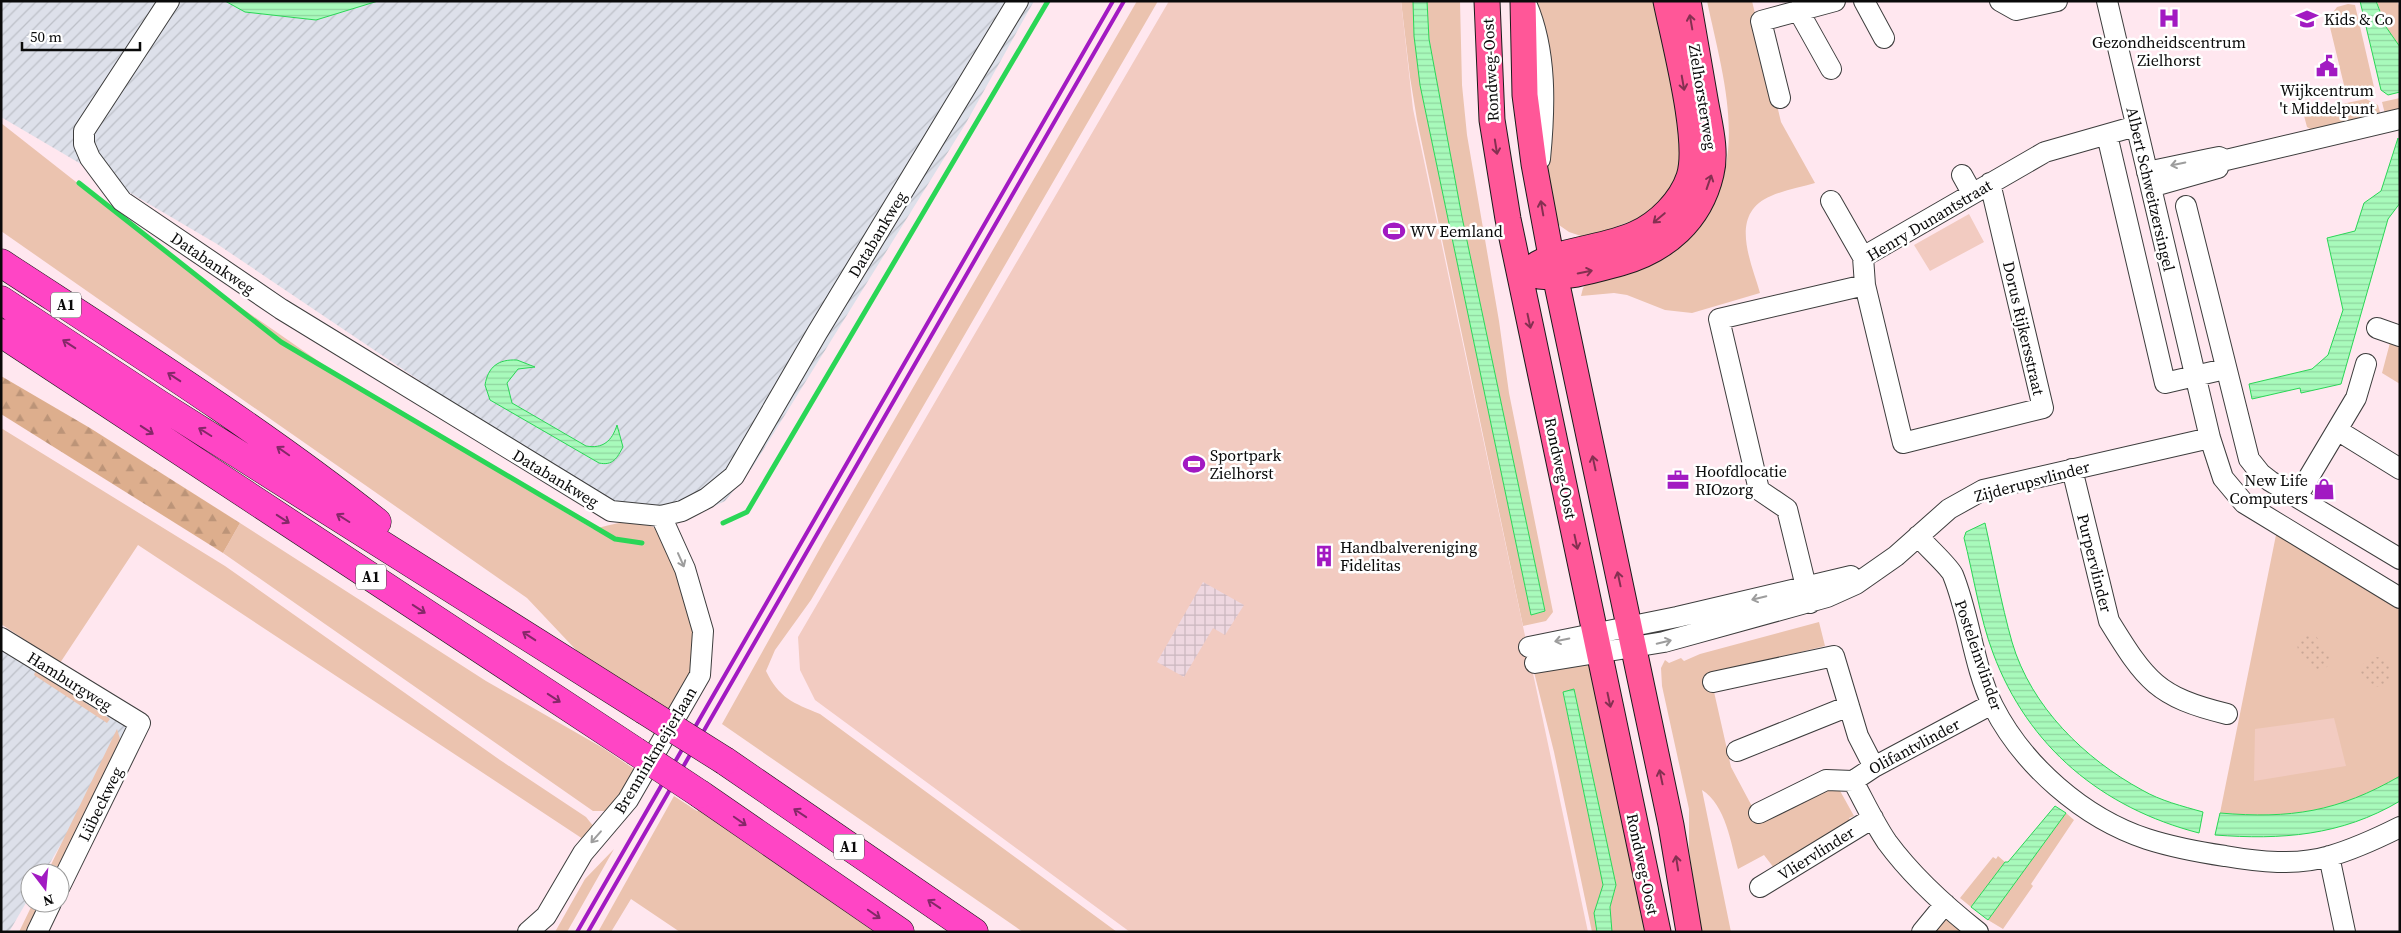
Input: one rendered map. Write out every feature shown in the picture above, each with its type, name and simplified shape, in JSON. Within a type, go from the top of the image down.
[{"type":"highway","name":"A1","points":[[1,263],[215,404],[323,479],[488,609]]},
{"type":"highway","name":"A1","points":[[1,300],[159,404],[488,609],[725,761],[974,932]]},
{"type":"highway","name":"A1","points":[[1,333],[700,794],[900,932]]},
{"type":"highway","name":"A1","points":[[1,357],[106,403]]},
{"type":"main road","name":"Rondweg-Oost","points":[[1487,1],[1492,120],[1520,273],[1658,932]]},
{"type":"main road","name":"Rondweg-Oost","points":[[1524,1],[1525,95],[1537,181],[1553,267],[1670,825],[1689,932]]},
{"type":"main road","name":"Zielhorsterweg","points":[[1520,273],[1553,267],[1637,234],[1668,211],[1681,194],[1689,177],[1692,145],[1682,76],[1666,1]]},
{"type":"main road","name":"Zielhorsterweg","points":[[1553,267],[1591,271],[1649,253],[1684,228],[1704,196],[1712,173],[1713,146],[1688,1]]},
{"type":"street","name":"Databankweg","points":[[169,1],[84,130],[84,144],[90,158],[122,201],[280,310],[611,511],[638,516],[661,516],[682,511],[707,498],[734,476],[817,333],[1018,1]]},
{"type":"street","points":[[1864,1],[1884,38]]},
{"type":"street","points":[[2000,1],[2016,10],[2057,1]]},
{"type":"street","name":"Albert Schweitzersingel","points":[[2107,1],[2210,438],[2223,478],[2244,502],[2400,598]]},
{"type":"street","points":[[1780,98],[1761,21],[1824,2]]},
{"type":"street","points":[[1798,10],[1831,69]]},
{"type":"street","points":[[2149,179],[2209,158],[2218,157],[2226,160],[2399,119]]},
{"type":"street","name":"Henry Dunantstraat","points":[[1808,595],[1787,509],[1759,490],[1719,319],[1865,286],[1863,257],[2045,152],[2136,126]]},
{"type":"street","name":"Albert Schweitzersingel","points":[[2107,134],[2165,383],[2225,369]]},
{"type":"street","points":[[1962,175],[1972,193]]},
{"type":"street","name":"Dorus Rijkersstraat","points":[[1865,286],[1902,443],[2043,408],[1990,183]]},
{"type":"street","points":[[1831,201],[1863,257]]},
{"type":"street","name":"Albert Schweitzersingel","points":[[2186,206],[2225,369],[2249,459],[2261,474],[2400,559]]},
{"type":"street","points":[[2377,328],[2400,336]]},
{"type":"street","points":[[2298,497],[2356,398],[2366,364]]},
{"type":"street","points":[[2337,430],[2400,469]]},
{"type":"street","name":"Zijderupsvlinder","points":[[1597,643],[1632,638],[1808,595],[1877,569],[1950,508],[1983,490],[2210,438]]},
{"type":"street","name":"Purpervlinder","points":[[2072,469],[2109,621],[2117,634],[2134,660],[2159,688],[2173,697],[2197,707],[2227,714]]},
{"type":"street","name":"Brenninkmeijerlaan","points":[[528,932],[546,916],[583,853],[628,800],[700,675],[703,631],[685,569],[661,516]]},
{"type":"street","name":"Posteleinvlinder","points":[[1918,536],[1952,573],[1972,646],[1992,704],[2025,753],[2064,792],[2104,820],[2145,839],[2201,853],[2284,862],[2329,856],[2400,827]]},
{"type":"street","name":"Hamburgweg","points":[[1,638],[140,723]]},
{"type":"street","points":[[1532,655],[1597,643]]},
{"type":"street","points":[[1714,682],[1834,656],[1858,736],[1874,766]]},
{"type":"street","name":"Olifantvlinder","points":[[1978,932],[1945,904],[1905,864],[1886,841],[1853,781],[1874,766],[1992,704]]},
{"type":"street","points":[[1737,751],[1849,706]]},
{"type":"street","name":"Lübeckweg","points":[[70,866],[140,723]]},
{"type":"street","points":[[1759,814],[1826,780],[1853,781]]},
{"type":"street","name":"Vliervlinder","points":[[1760,887],[1873,818]]},
{"type":"street","points":[[2329,856],[2345,932]]},
{"type":"street","points":[[1922,932],[1945,904]]},
{"type":"street","points":[[37,932],[47,913]]},
{"type":"shaded area","points":[[1,1],[1034,1],[966,123],[752,468],[725,501],[691,517],[634,525],[217,244],[1,117]]},
{"type":"shaded area","points":[[225,1],[378,1],[316,20],[245,12]]},
{"type":"shaded area","points":[[1137,1],[1158,1],[811,600],[775,650],[766,671],[776,688],[794,703],[820,714],[1117,932],[1023,932],[722,724],[823,543]]},
{"type":"shaded area","name":"Sportpark Zielhorst","points":[[1169,1],[1401,1],[1413,109],[1588,932],[1130,932],[815,700],[800,670],[798,637]]},
{"type":"shaded area","points":[[1401,1],[1413,1],[1414,36],[1420,85],[1531,615],[1545,611],[1462,217],[1429,39],[1427,1],[1460,1],[1462,85],[1467,135],[1499,321],[1509,393],[1553,612],[1546,621],[1523,626],[1417,120]]},
{"type":"shaded area","points":[[1413,1],[1427,1],[1429,39],[1462,217],[1545,611],[1531,615],[1420,85],[1414,36]]},
{"type":"shaded area","points":[[1533,1],[1661,1],[1678,82],[1681,173],[1658,205],[1642,217],[1596,234],[1581,236],[1569,232],[1559,225],[1554,212],[1539,134]]},
{"type":"shaded area","points":[[1707,1],[1752,1],[1781,122],[1815,183],[1771,196],[1758,204],[1750,214],[1746,226],[1746,239],[1748,253],[1760,293],[1692,313],[1665,310],[1627,295],[1614,293],[1581,296],[1583,288],[1591,278],[1648,264],[1674,252],[1698,228],[1714,202],[1724,175],[1728,146],[1728,118],[1720,59]]},
{"type":"shaded area","points":[[2360,1],[2376,1],[2386,27],[2400,47],[2400,92],[2388,95],[2381,90]]},
{"type":"shaded area","points":[[2397,1],[2400,8],[2400,47],[2386,27],[2377,2]]},
{"type":"shaded area","points":[[2348,4],[2355,5],[2374,87],[2350,92],[2344,85],[2328,19],[2337,7]]},
{"type":"shaded area","points":[[2400,98],[2400,110],[2385,114],[2382,102]]},
{"type":"shaded area","points":[[2366,99],[2378,105],[2381,116],[2312,130],[2307,127],[2303,112]]},
{"type":"shaded area","points":[[1,123],[197,277],[347,381],[593,529],[621,523],[637,522],[646,524],[664,533],[698,630],[691,678],[667,724],[611,687],[527,598],[1,231]]},
{"type":"shaded area","points":[[2398,138],[2400,203],[2388,219],[2341,384],[2301,393],[2300,388],[2252,399],[2249,384],[2312,369],[2328,355],[2343,310],[2327,238],[2355,231],[2364,203],[2381,191]]},
{"type":"shaded area","points":[[1969,214],[1984,242],[1930,271],[1914,245]]},
{"type":"shaded area","points":[[2391,339],[2400,343],[2400,384],[2382,373]]},
{"type":"shaded area","points":[[517,360],[535,367],[518,369],[507,383],[512,403],[586,446],[592,447],[606,443],[617,425],[623,447],[619,455],[611,462],[599,463],[490,400],[485,385],[491,369],[504,361]]},
{"type":"shaded area","points":[[1,428],[225,566],[500,760],[586,817],[594,827],[586,841],[138,545],[60,663],[1,624]]},
{"type":"shaded area","points":[[240,523],[486,681],[603,748],[640,773],[608,811],[593,811],[223,553]]},
{"type":"shaded area","points":[[1985,523],[2012,642],[2032,688],[2046,709],[2081,747],[2121,777],[2157,797],[2203,812],[2199,833],[2164,822],[2131,808],[2100,790],[2073,769],[2048,745],[2026,717],[2008,687],[1988,640],[1964,538],[1966,532]]},
{"type":"shaded area","points":[[2277,530],[2400,606],[2400,776],[2356,798],[2313,810],[2269,815],[2220,813]]},
{"type":"shaded area","points":[[1203,582],[1244,605],[1225,635],[1213,628],[1184,677],[1157,662]]},
{"type":"shaded area","points":[[1819,622],[1825,646],[1710,674],[1731,767],[1755,812],[1749,815],[1754,823],[1826,785],[1839,789],[1854,816],[1849,818],[1852,825],[1777,872],[1764,855],[1738,869],[1722,815],[1717,805],[1702,790],[1731,932],[1700,932],[1689,849],[1689,809],[1662,686],[1661,668],[1665,660],[1669,663],[1681,658],[1684,661],[1700,654]]},
{"type":"shaded area","points":[[1,626],[137,714],[50,863],[20,863],[20,913],[9,932],[1,932]]},
{"type":"shaded area","points":[[2308,634],[2316,636],[2330,657],[2328,666],[2320,672],[2307,665],[2297,647],[2297,642]]},
{"type":"shaded area","points":[[2376,657],[2386,662],[2391,672],[2386,682],[2376,687],[2366,682],[2361,672],[2366,662]]},
{"type":"shaded area","points":[[1583,663],[1591,666],[1646,932],[1612,932],[1610,907],[1616,885],[1574,689],[1563,693],[1603,885],[1594,913],[1597,932],[1592,932],[1554,752],[1534,672]]},
{"type":"shaded area","points":[[36,670],[110,719],[107,723],[34,675]]},
{"type":"shaded area","points":[[1574,689],[1616,885],[1610,907],[1612,932],[1597,932],[1594,913],[1603,885],[1563,692]]},
{"type":"shaded area","points":[[2334,718],[2346,766],[2254,781],[2255,729]]},
{"type":"shaded area","points":[[117,729],[120,739],[118,747],[63,863],[52,863]]},
{"type":"shaded area","points":[[2400,776],[2400,801],[2378,813],[2355,822],[2310,833],[2287,836],[2215,835],[2220,813],[2269,815],[2313,810],[2356,798]]},
{"type":"shaded area","points":[[674,796],[697,811],[699,810],[875,932],[680,932],[631,899],[611,932],[598,932]]},
{"type":"shaded area","points":[[2055,806],[2066,813],[1988,920],[1971,907],[2005,862],[2008,862]]},
{"type":"shaded area","points":[[2066,813],[2074,820],[2031,884],[2033,886],[2003,929],[1988,920]]},
{"type":"shaded area","points":[[614,849],[567,932],[555,932],[585,879]]},
{"type":"shaded area","points":[[1998,856],[2005,862],[1971,907],[1960,898],[1993,857],[1996,859]]},
{"type":"shaded area","points":[[28,913],[38,913],[29,932],[19,932]]},
{"type":"shaded area","points":[[1948,918],[1965,932],[1928,932],[1940,919]]},
{"type":"green space","points":[[1,376],[90,428],[240,523],[223,553],[1,414]]},
{"type":"waterway","points":[[723,523],[747,512],[1048,1]]},
{"type":"waterway","points":[[79,183],[281,342],[615,539],[642,543]]},
{"type":"railway","points":[[577,932],[1113,1]]},
{"type":"railway","points":[[588,932],[1124,1]]},
{"type":"place","name":"Gezondheidscentrum Zielhorst","points":[[2169,18]]},
{"type":"place","name":"Kids & Co","points":[[2307,19]]},
{"type":"place","name":"Wijkcentrum 't Middelpunt","points":[[2327,66]]},
{"type":"place","name":"WV Eemland","points":[[1394,231]]},
{"type":"place","name":"Sportpark Zielhorst","points":[[1194,464]]},
{"type":"place","name":"Hoofdlocatie RIOzorg","points":[[1678,480]]},
{"type":"place","name":"New Life Computers","points":[[2324,489]]},
{"type":"place","name":"Handbalvereniging Fidelitas","points":[[1324,556]]}]
